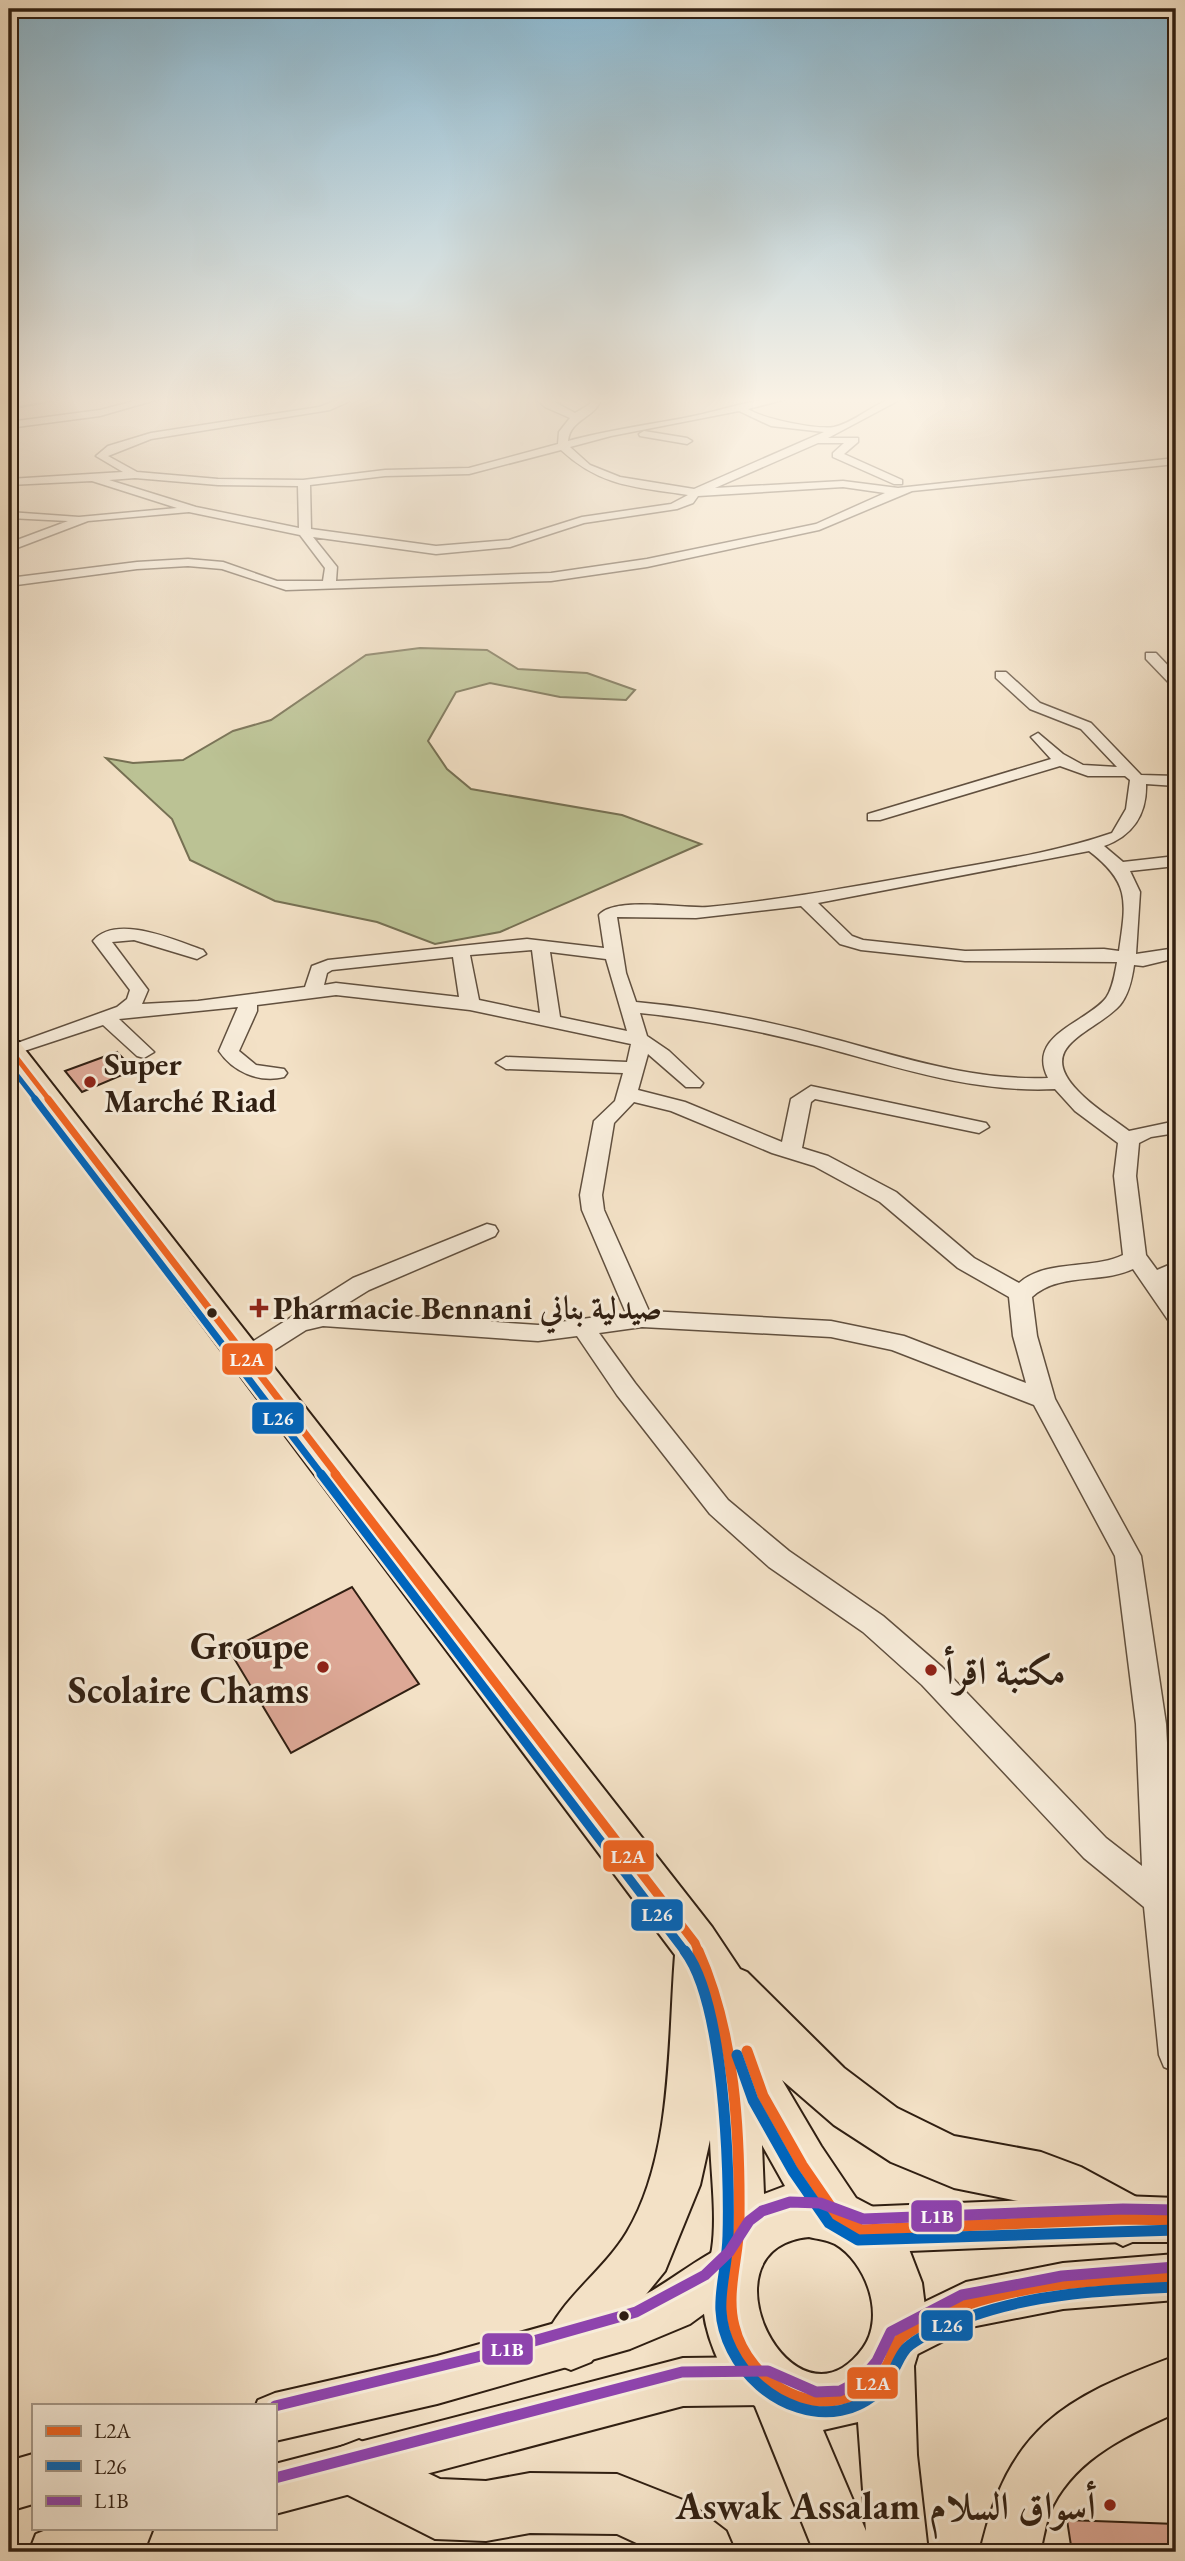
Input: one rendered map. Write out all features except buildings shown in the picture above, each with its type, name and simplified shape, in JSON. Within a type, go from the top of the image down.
[{"type":"highway","points":[[10,1049],[632,1857],[708,1964],[822,2086],[872,2122],[941,2158],[990,2171],[1043,2179],[1123,2219]]},
{"type":"highway","points":[[708,1964],[764,2096],[802,2165],[849,2223],[881,2252],[895,2280],[901,2309],[892,2353],[888,2455],[898,2552]]},
{"type":"highway","points":[[708,1964],[724,2036],[739,2186],[737,2258],[730,2281],[730,2313],[740,2345],[771,2385],[844,2552]]},
{"type":"highway","points":[[571,2342],[646,2252],[674,2185],[688,2123],[708,1964]]},
{"type":"highway","points":[[737,2258],[757,2228],[782,2213],[809,2210],[849,2223]]},
{"type":"highway","points":[[771,2385],[815,2403],[843,2401],[868,2388],[892,2353]]},
{"type":"highway","points":[[1010,2552],[1015,2526],[1031,2483],[1060,2445],[1081,2430],[1176,2384]]},
{"type":"highway","points":[[359,2469],[435,2509],[486,2511],[530,2504],[617,2504],[667,2523],[705,2552]]},
{"type":"main road","points":[[849,2223],[1176,2220]]},
{"type":"main road","points":[[276,2417],[437,2379],[630,2325],[673,2307],[737,2258]]},
{"type":"main road","points":[[892,2353],[966,2305],[1063,2286],[1176,2277]]},
{"type":"main road","points":[[276,2488],[359,2469],[683,2382],[771,2385]]},
{"type":"main road","points":[[9,2486],[32,2479]]},
{"type":"main road","points":[[54,2552],[122,2530]]},
{"type":"street","points":[[54,517],[77,520]]},
{"type":"street","points":[[9,547],[77,520],[118,517]]},
{"type":"street","points":[[227,517],[304,532],[423,549],[475,549],[510,543],[582,520],[606,517]]},
{"type":"street","points":[[304,517],[304,532],[309,545],[331,566],[329,585]]},
{"type":"street","points":[[9,582],[89,571],[205,564],[230,567],[270,584],[329,585],[519,579],[647,563],[827,525],[844,517]]},
{"type":"street","points":[[1151,656],[1176,682]]},
{"type":"street","points":[[642,1319],[633,1305],[593,1210],[592,1195],[604,1121],[624,1103],[640,1040],[617,973],[607,919],[614,911],[715,912],[804,900],[1091,845],[1122,833],[1139,791],[1133,775],[1086,726],[1035,706],[1001,675]]},
{"type":"street","points":[[1038,737],[1058,762]]},
{"type":"street","points":[[874,817],[1058,762],[1098,774],[1133,775],[1176,781]]},
{"type":"street","points":[[1091,845],[1120,867],[1131,887],[1126,957],[1115,999],[1055,1048],[1052,1062],[1060,1083],[1128,1141]]},
{"type":"street","points":[[1120,867],[1176,861]]},
{"type":"street","points":[[804,900],[846,940],[861,946],[965,956],[1104,954],[1143,961],[1176,953]]},
{"type":"street","points":[[115,1014],[135,1001],[139,990],[136,982],[102,941],[104,937],[122,931],[197,954]]},
{"type":"street","points":[[314,991],[318,970],[328,965],[460,949],[540,945],[613,954]]},
{"type":"street","points":[[540,945],[551,1021]]},
{"type":"street","points":[[460,949],[470,1004]]},
{"type":"street","points":[[10,1049],[115,1014],[336,989],[470,1004],[640,1040],[662,1051],[676,1069],[693,1083]]},
{"type":"street","points":[[247,1000],[248,1011],[229,1051],[235,1061],[254,1071],[277,1073]]},
{"type":"street","points":[[630,1007],[657,1009],[780,1032],[893,1063],[981,1082],[1060,1083]]},
{"type":"street","points":[[115,1014],[144,1052]]},
{"type":"street","points":[[506,1063],[634,1068]]},
{"type":"street","points":[[791,1150],[801,1099],[811,1092],[979,1127]]},
{"type":"street","points":[[627,1094],[678,1106],[779,1148],[821,1161],[888,1196],[967,1263],[1021,1294]]},
{"type":"street","points":[[1128,1141],[1143,1133],[1176,1127]]},
{"type":"street","points":[[1128,1141],[1125,1172],[1136,1257],[1176,1314]]},
{"type":"street","points":[[246,1357],[360,1284],[487,1231]]},
{"type":"street","points":[[1021,1294],[1032,1284],[1055,1276],[1118,1267],[1129,1264],[1136,1257]]},
{"type":"street","points":[[1153,1281],[1176,1270]]},
{"type":"street","points":[[1021,1294],[1025,1336],[1043,1399],[1128,1556],[1151,1724],[1159,1899],[1174,2005],[1176,2055]]},
{"type":"street","points":[[299,1323],[341,1317],[516,1333],[584,1329],[642,1319],[789,1325],[867,1334],[925,1352],[1043,1399]]},
{"type":"street","points":[[584,1329],[626,1389],[719,1507],[779,1559],[873,1624],[932,1676],[963,1712],[1096,1848],[1159,1899]]},
{"type":"green space","points":[[420,648],[487,650],[518,669],[587,673],[635,690],[626,700],[560,697],[490,683],[456,692],[428,741],[447,769],[471,789],[622,815],[701,844],[500,932],[435,944],[377,922],[275,901],[190,860],[172,819],[106,758],[133,763],[183,760],[233,731],[271,720],[366,655]]},
{"type":"transit line","name":"L2A","points":[[9,1048],[695,1943],[718,2006],[726,2042],[735,2117],[739,2222],[731,2311],[741,2345],[761,2373],[770,2382],[792,2395],[816,2401],[841,2400],[863,2391],[875,2381],[885,2369],[901,2338],[928,2321],[960,2308],[995,2298],[1071,2284],[1176,2277]]},
{"type":"transit line","name":"L26","points":[[9,1065],[693,1962],[703,1989],[714,2045],[725,2127],[728,2238],[720,2289],[720,2317],[731,2349],[750,2377],[766,2392],[796,2408],[819,2412],[841,2411],[858,2405],[881,2389],[898,2367],[907,2347],[971,2316],[1004,2306],[1073,2294],[1176,2287]]},
{"type":"transit line","name":"L2A","points":[[747,2051],[763,2096],[802,2165],[837,2216],[861,2230],[1123,2219],[1176,2220]]},
{"type":"transit line","name":"L26","points":[[737,2055],[753,2100],[793,2171],[829,2223],[858,2240],[1176,2230]]},
{"type":"transit line","name":"L1B","points":[[276,2406],[477,2357],[621,2317],[651,2306],[673,2295],[720,2263],[749,2221],[776,2205],[805,2201],[820,2203],[863,2219],[1123,2209],[1176,2210]]},
{"type":"transit line","name":"L1B","points":[[276,2478],[682,2372],[768,2371],[790,2383],[816,2392],[840,2391],[861,2380],[877,2361],[891,2332],[962,2295],[1062,2276],[1175,2267]]},
{"type":"place","name":"Super Marché Riad","points":[[90,1082]]},
{"type":"place","name":"Pharmacie Bennani صيدلية بناني","points":[[259,1308]]},
{"type":"place","name":"Groupe Scolaire Chams","points":[[323,1667]]},
{"type":"place","name":"مكتبة اقرأ","points":[[931,1670]]},
{"type":"place","name":"Aswak Assalam أسواق السلام","points":[[1110,2505]]}]
